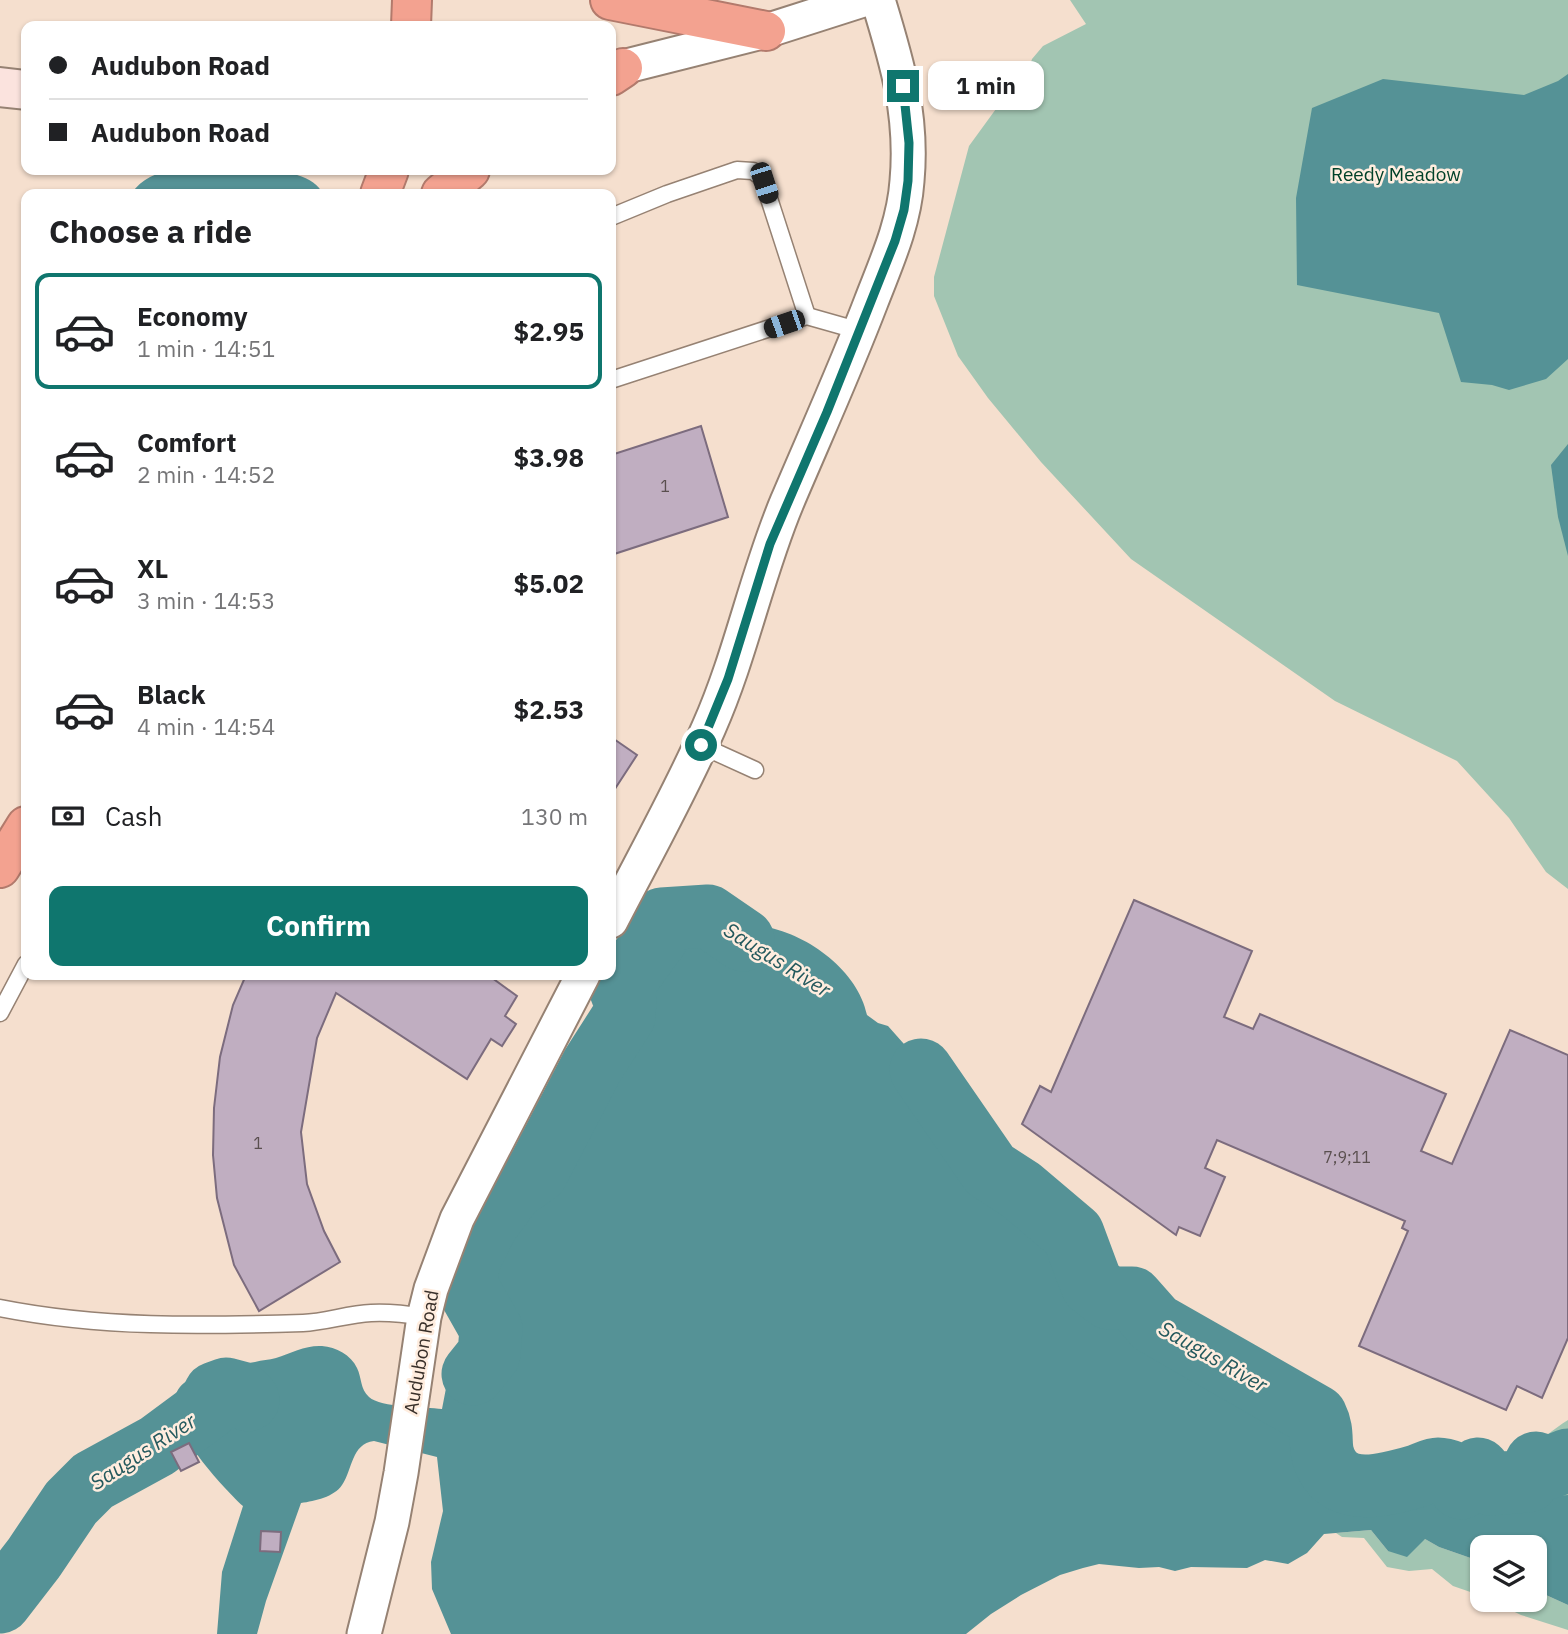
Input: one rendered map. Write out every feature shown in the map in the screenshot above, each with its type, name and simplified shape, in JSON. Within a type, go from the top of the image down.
[{"type":"highway","points":[[411,21],[412,0]]},
{"type":"highway","points":[[610,0],[766,31]]},
{"type":"highway","points":[[447,189],[464,175]]},
{"type":"highway","points":[[0,868],[21,834]]},
{"type":"street","points":[[616,71],[766,31],[863,0]]},
{"type":"street","points":[[616,911],[701,745],[728,679],[770,544],[860,331],[895,241],[904,210],[909,143],[905,95],[878,0]]},
{"type":"street","points":[[0,87],[21,89]]},
{"type":"street","name":"Audubon Road","points":[[364,1634],[392,1522],[424,1317],[431,1289],[457,1219],[580,980]]},
{"type":"lane","points":[[616,215],[737,170],[753,171],[764,183],[807,316]]},
{"type":"lane","points":[[616,378],[807,316],[860,331]]},
{"type":"lane","points":[[701,745],[755,770]]},
{"type":"lane","points":[[0,1013],[21,973]]},
{"type":"lane","points":[[0,1308],[92,1323],[201,1326],[313,1322],[369,1313],[424,1317]]},
{"type":"green space","name":"Reedy Meadow","points":[[1070,0],[1568,0],[1568,889],[1546,872],[1509,818],[1457,761],[1335,701],[1131,559],[1041,462],[988,398],[958,356],[934,296],[934,277],[969,146],[1001,102],[1023,87],[1032,59],[1043,46],[1086,24]]},
{"type":"green space","points":[[1568,1420],[1568,1495],[1511,1498],[1453,1490],[1425,1471],[1407,1477],[1387,1508],[1335,1488],[1330,1481],[1352,1491],[1391,1480],[1397,1475],[1399,1454],[1446,1461],[1523,1449]]},
{"type":"green space","points":[[1371,1530],[1388,1551],[1425,1539],[1470,1558],[1470,1592],[1453,1586],[1432,1569],[1409,1571],[1387,1567],[1364,1538],[1342,1537],[1336,1533]]},
{"type":"green space","points":[[1547,1595],[1568,1605],[1568,1630],[1515,1612],[1547,1612]]},
{"type":"water","points":[[1568,74],[1568,359],[1546,379],[1509,390],[1492,385],[1461,382],[1439,313],[1297,285],[1296,198],[1312,108],[1383,79],[1524,95]]},
{"type":"water","points":[[298,175],[318,189],[136,189],[150,177]]},
{"type":"water","points":[[1568,444],[1568,556],[1558,517],[1551,465]]},
{"type":"water","points":[[715,909],[739,928],[763,926],[782,931],[799,938],[829,958],[853,984],[867,1015],[888,1026],[935,1079],[974,1115],[970,1137],[971,1152],[977,1166],[991,1183],[1095,1274],[1113,1283],[1130,1301],[1136,1319],[1149,1331],[1206,1367],[1248,1400],[1332,1438],[1331,1476],[1335,1488],[1387,1508],[1407,1477],[1425,1471],[1453,1490],[1511,1498],[1568,1495],[1568,1605],[1547,1595],[1547,1535],[1470,1535],[1470,1558],[1425,1539],[1407,1557],[1388,1551],[1371,1530],[1324,1534],[1307,1553],[1288,1564],[1265,1560],[1247,1568],[1191,1567],[1175,1571],[1159,1567],[1099,1564],[1083,1568],[1060,1575],[1021,1595],[966,1634],[451,1634],[432,1589],[431,1562],[443,1511],[437,1457],[374,1441],[366,1443],[357,1452],[339,1489],[324,1498],[301,1503],[257,1634],[217,1634],[222,1572],[243,1506],[206,1466],[182,1429],[176,1411],[176,1396],[184,1383],[209,1370],[273,1359],[304,1348],[322,1346],[338,1350],[351,1359],[364,1390],[375,1401],[442,1409],[447,1383],[465,1364],[467,1349],[464,1330],[508,1198],[528,1159],[550,1127],[561,1093],[583,1066],[592,1047],[627,996],[664,918],[690,910]],"holes":[[[261,1531],[281,1533],[280,1552],[260,1551]]]},
{"type":"building","points":[[701,426],[728,517],[616,553],[616,453]]},
{"type":"building","points":[[616,740],[637,755],[616,787]]},
{"type":"building","points":[[1134,900],[1252,951],[1224,1017],[1253,1029],[1260,1014],[1446,1094],[1421,1151],[1452,1164],[1510,1030],[1568,1055],[1568,1338],[1542,1398],[1517,1386],[1506,1410],[1359,1346],[1408,1231],[1402,1228],[1405,1221],[1217,1140],[1205,1168],[1225,1177],[1200,1236],[1179,1227],[1176,1235],[1022,1124],[1040,1086],[1051,1092]]},
{"type":"building","points":[[244,980],[495,980],[517,996],[505,1016],[516,1024],[502,1046],[491,1039],[467,1079],[336,993],[317,1038],[301,1132],[307,1184],[324,1231],[340,1262],[259,1311],[234,1265],[217,1198],[213,1155],[214,1108],[220,1057],[233,1005]]},
{"type":"building","points":[[189,1443],[199,1462],[181,1471],[171,1452]]},
{"type":"building","points":[[261,1531],[281,1532],[280,1552],[260,1551]]},
{"type":"waterway","name":"Saugus River","points":[[473,1374],[489,1354],[491,1329],[465,1283],[470,1258],[487,1224],[512,1190],[537,1172],[592,1066],[624,1016],[625,1001],[620,988],[658,936],[662,919],[708,916],[743,940]]},
{"type":"waterway","name":"Saugus River","points":[[921,1070],[990,1170],[1021,1190],[1073,1234],[1092,1285],[1109,1298],[1132,1298],[1155,1324],[1316,1416],[1324,1460],[1336,1476],[1346,1482],[1369,1486],[1440,1469],[1454,1473],[1461,1488],[1478,1469],[1491,1484],[1528,1481],[1536,1463],[1548,1468],[1568,1460]]},
{"type":"waterway","name":"Saugus River","points":[[0,1602],[71,1503],[93,1481],[157,1446],[207,1409],[215,1393],[226,1389],[241,1393],[248,1400]]},
{"type":"route","points":[[701,745],[728,679],[770,544],[827,412],[895,241],[904,210],[908,181],[908,114],[903,86]]}]
